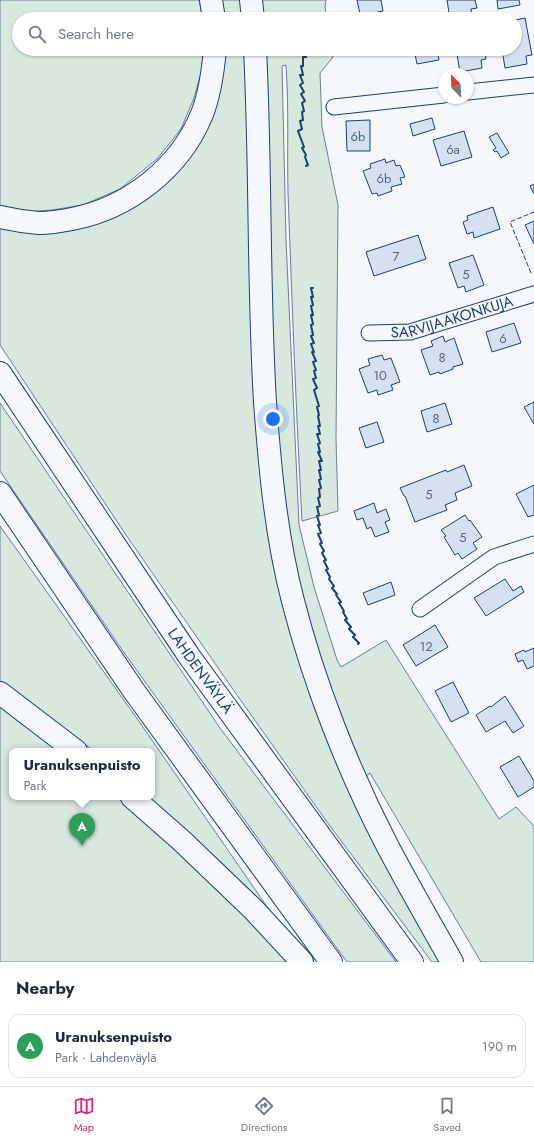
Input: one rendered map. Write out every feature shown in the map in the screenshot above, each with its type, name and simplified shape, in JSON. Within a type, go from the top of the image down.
[{"type":"highway","points":[[211,0],[213,12]]},
{"type":"highway","points":[[251,0],[252,12]]},
{"type":"highway","points":[[0,217],[40,223],[88,216],[112,206],[140,191],[175,159],[185,146],[201,115],[208,95],[215,56]]},
{"type":"highway","points":[[255,56],[260,184],[263,364],[267,430],[272,485],[281,542],[293,600],[309,657],[330,717],[358,785],[386,844],[452,962]]},
{"type":"highway","name":"LAHDENVÄYLÄ","points":[[0,373],[189,656],[412,962]]},
{"type":"highway","points":[[0,493],[134,691],[331,962]]},
{"type":"highway","points":[[0,693],[72,748]]},
{"type":"highway","points":[[135,800],[182,841],[247,904],[302,962]]},
{"type":"street","points":[[474,91],[534,85]]},
{"type":"street","points":[[334,107],[438,96]]},
{"type":"street","name":"SARVIJAAKONKUJA","points":[[369,333],[410,332],[534,294]]},
{"type":"street","points":[[420,609],[494,557],[534,544]]},
{"type":"shaded area","points":[[0,0],[199,0],[202,12],[12,12],[12,56],[203,56],[202,69],[194,98],[181,129],[157,159],[120,189],[83,205],[52,210],[26,212],[0,208]]},
{"type":"shaded area","points":[[218,0],[245,0],[247,12],[219,12]]},
{"type":"shaded area","points":[[262,0],[326,0],[326,12],[263,12]]},
{"type":"shaded area","points":[[219,56],[250,56],[278,569],[442,962],[432,962],[327,822],[124,532],[0,345],[0,225],[59,226],[182,159]]},
{"type":"shaded area","points":[[266,56],[333,56],[320,73],[322,127],[338,205],[336,439],[338,511],[302,521],[288,192],[287,81],[286,65],[282,66],[286,240],[299,525],[314,587],[337,660],[341,667],[386,640],[499,819],[516,807],[534,826],[534,962],[481,962],[370,773],[364,778],[324,676],[301,593],[287,524],[275,417],[270,293]]},
{"type":"shaded area","points":[[0,403],[220,728],[396,962],[347,962],[125,654],[0,471]]},
{"type":"shaded area","points":[[0,526],[138,720],[270,911],[151,800],[155,800],[155,748],[90,748],[0,682]]},
{"type":"shaded area","points":[[0,705],[57,748],[9,748],[9,800],[120,800],[234,904],[289,962],[0,962]]},
{"type":"building","points":[[357,0],[381,0],[383,11],[360,12]]},
{"type":"building","points":[[447,0],[475,0],[477,8],[471,9],[471,12],[449,12]]},
{"type":"building","points":[[497,0],[519,0],[520,5],[498,9]]},
{"type":"building","points":[[525,18],[532,55],[526,56],[527,64],[505,68],[503,56],[522,56],[522,19]]},
{"type":"building","points":[[415,56],[438,56],[439,60],[417,64]]},
{"type":"building","points":[[457,56],[486,56],[486,59],[481,60],[482,68],[474,69],[474,68],[459,68]]},
{"type":"building","points":[[432,118],[435,129],[413,136],[410,124]]},
{"type":"building","points":[[370,120],[370,151],[347,151],[346,121]]},
{"type":"building","points":[[464,131],[472,157],[441,166],[433,140]]},
{"type":"building","points":[[497,133],[509,153],[501,158],[497,151],[495,152],[493,150],[496,148],[489,137]]},
{"type":"building","points":[[385,159],[386,163],[394,160],[396,166],[400,165],[405,177],[400,178],[402,184],[391,187],[392,191],[378,196],[377,193],[372,194],[363,171],[371,168],[370,164]]},
{"type":"building","points":[[534,184],[534,194],[530,186]]},
{"type":"building","points":[[493,207],[500,229],[474,238],[473,232],[467,234],[463,222],[468,220],[467,216]]},
{"type":"building","points":[[534,221],[534,244],[525,225]]},
{"type":"building","points":[[418,235],[426,259],[374,276],[366,252]]},
{"type":"building","points":[[473,255],[484,285],[466,292],[464,286],[458,288],[449,263]]},
{"type":"building","points":[[514,323],[521,343],[492,352],[486,332]]},
{"type":"building","points":[[443,336],[445,342],[454,338],[463,364],[453,367],[453,369],[440,374],[439,372],[430,375],[421,350],[433,346],[431,341]]},
{"type":"building","points":[[382,355],[384,360],[391,358],[400,382],[391,385],[393,390],[378,395],[377,390],[368,393],[359,369],[370,365],[368,359]]},
{"type":"building","points":[[534,402],[534,424],[524,407]]},
{"type":"building","points":[[445,403],[452,424],[427,432],[421,411]]},
{"type":"building","points":[[377,422],[384,442],[366,448],[359,428]]},
{"type":"building","points":[[464,465],[472,486],[455,493],[457,500],[445,505],[447,510],[415,522],[405,496],[400,488],[446,470],[447,472]]},
{"type":"building","points":[[534,485],[534,515],[528,517],[516,494]]},
{"type":"building","points":[[374,503],[377,513],[386,509],[390,520],[385,522],[389,532],[375,537],[371,527],[367,529],[363,518],[357,520],[354,511]]},
{"type":"building","points":[[465,515],[482,537],[473,543],[477,549],[462,559],[458,553],[455,555],[444,537],[446,536],[441,530]]},
{"type":"building","points":[[505,579],[513,591],[521,586],[524,592],[486,616],[474,598]]},
{"type":"building","points":[[391,582],[395,595],[368,605],[363,593]]},
{"type":"building","points":[[435,625],[448,647],[416,666],[403,645]]},
{"type":"building","points":[[534,648],[534,666],[527,669],[523,660],[518,662],[515,654]]},
{"type":"building","points":[[453,682],[469,713],[451,722],[435,691]]},
{"type":"building","points":[[505,696],[524,726],[513,733],[505,721],[486,732],[476,715],[490,706],[491,707]]},
{"type":"building","points":[[519,756],[534,781],[534,787],[518,797],[500,767]]},
{"type":"fence","points":[[531,273],[510,222],[534,212]]},
{"type":"wall","points":[[306,56],[303,57],[303,66],[301,66],[303,75],[300,75],[303,83],[300,85],[304,92],[301,94],[305,101],[302,103],[304,111],[302,112],[303,120],[300,121],[302,129],[298,131],[304,147],[302,148],[306,155],[305,157],[308,165],[306,166]]},
{"type":"wall","points":[[313,288],[311,288],[313,297],[311,297],[313,305],[311,306],[313,315],[311,315],[313,324],[311,325],[313,335],[311,336],[314,343],[311,344],[314,352],[312,352],[316,361],[313,362],[316,370],[314,371],[316,378],[313,379],[317,388],[314,390],[319,406],[317,407],[320,434],[317,434],[320,443],[318,444],[320,452],[318,452],[322,461],[319,461],[321,470],[319,470],[321,479],[319,480],[321,488],[319,489],[320,497],[318,498],[320,506],[317,507],[319,515],[317,516],[321,533],[318,534],[322,543],[320,544],[324,551],[322,553],[326,560],[324,561],[328,569],[326,570],[330,577],[329,579],[334,586],[332,588],[341,602],[339,603],[347,619],[345,620],[351,627],[349,629],[355,635],[353,637],[359,643],[358,644]]},
{"type":"place","name":"Uranuksenpuisto","points":[[82,846]]}]
